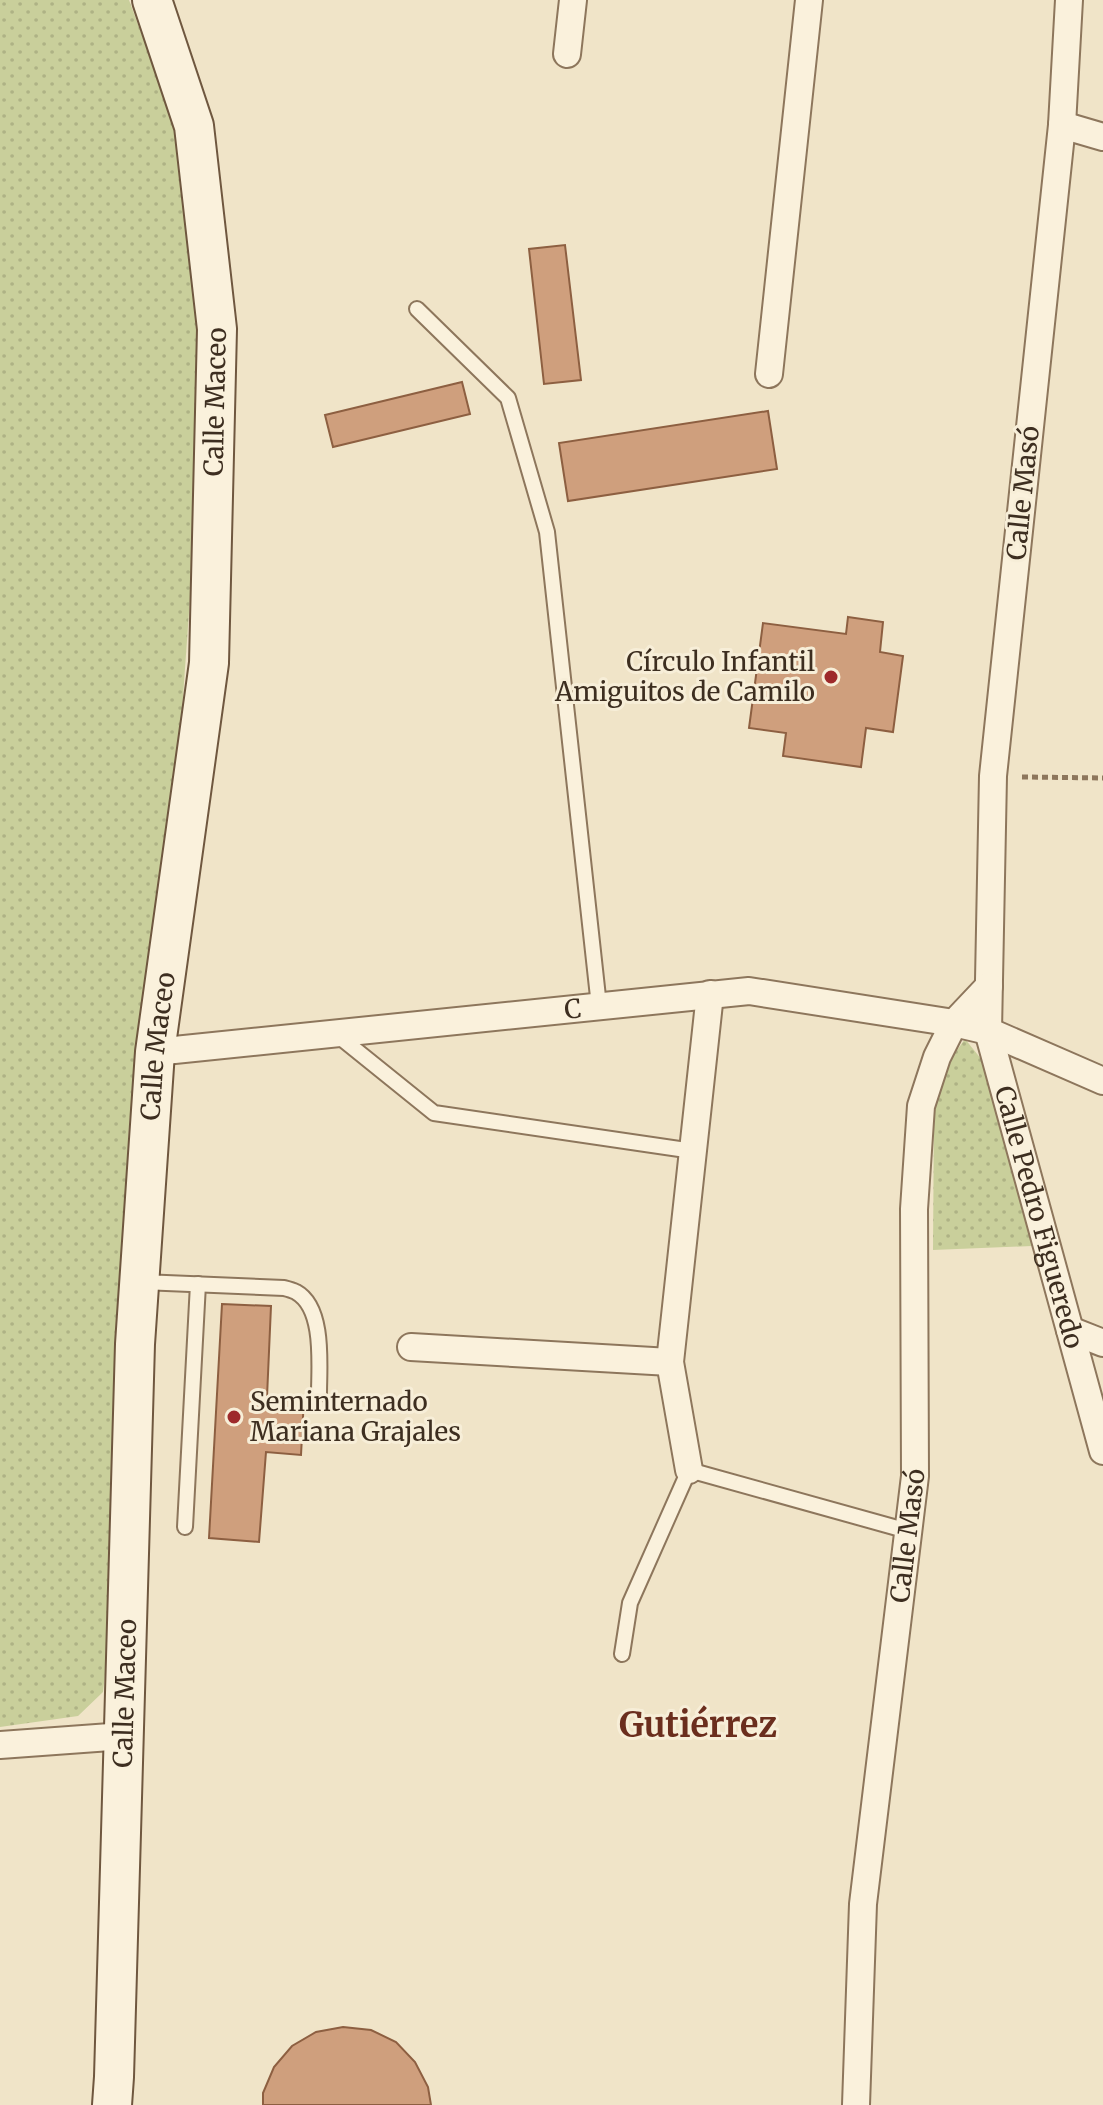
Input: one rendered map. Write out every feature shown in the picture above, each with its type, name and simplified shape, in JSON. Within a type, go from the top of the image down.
[{"type":"street","name":"Calle Maceo","points":[[112,2105],[134,1360],[155,1052],[209,663],[217,329],[194,126],[152,0]]},
{"type":"street","points":[[567,54],[573,0]]},
{"type":"street","points":[[769,374],[809,0]]},
{"type":"street","name":"Calle Masó","points":[[988,1031],[993,776],[1062,125],[1069,0]]},
{"type":"street","points":[[1062,125],[1103,137]]},
{"type":"street","name":"Calle Masó","points":[[856,2105],[863,1904],[915,1476],[914,1209],[921,1106],[937,1057],[954,1023],[989,986]]},
{"type":"street","name":"C","points":[[155,1052],[749,991],[988,1031],[1103,1081]]},
{"type":"street","points":[[689,1470],[670,1362],[710,994]]},
{"type":"street","name":"Calle Pedro Figueredo","points":[[988,1031],[1103,1451]]},
{"type":"street","points":[[1070,1330],[1103,1343]]},
{"type":"street","points":[[411,1347],[670,1362]]},
{"type":"street","points":[[0,1745],[124,1736]]},
{"type":"lane","points":[[417,309],[508,398],[547,532],[599,1006]]},
{"type":"lane","points":[[334,1033],[434,1113],[693,1151]]},
{"type":"lane","points":[[139,1282],[284,1288],[296,1292],[313,1313],[319,1341],[319,1394]]},
{"type":"lane","points":[[185,1527],[198,1284]]},
{"type":"lane","points":[[622,1654],[630,1603],[689,1470],[908,1531]]},
{"type":"path","points":[[993,776],[1103,778]]},
{"type":"green space","points":[[0,0],[129,0],[174,122],[196,282],[196,513],[181,725],[129,1124],[103,1692],[78,1716],[0,1727]]},
{"type":"green space","points":[[965,1039],[986,1065],[1032,1246],[933,1250],[934,1110],[943,1070]]},
{"type":"building","points":[[565,245],[581,380],[544,384],[529,249]]},
{"type":"building","points":[[462,382],[470,414],[333,447],[325,415]]},
{"type":"building","points":[[768,411],[777,469],[568,501],[559,443]]},
{"type":"building","points":[[848,617],[883,622],[880,652],[903,656],[893,732],[866,728],[861,767],[783,756],[786,733],[749,728],[763,623],[846,634]]},
{"type":"building","points":[[222,1304],[271,1306],[267,1397],[304,1398],[301,1455],[266,1452],[259,1542],[209,1538]]},
{"type":"building","points":[[343,2027],[371,2030],[396,2042],[415,2062],[428,2087],[431,2105],[263,2105],[263,2093],[274,2067],[292,2046],[316,2032]]},
{"type":"place","name":"Círculo Infantil Amiguitos de Camilo","points":[[831,677]]},
{"type":"place","name":"Seminternado Mariana Grajales","points":[[234,1417]]},
{"type":"district","name":"Gutiérrez","points":[[698,1725]]}]
